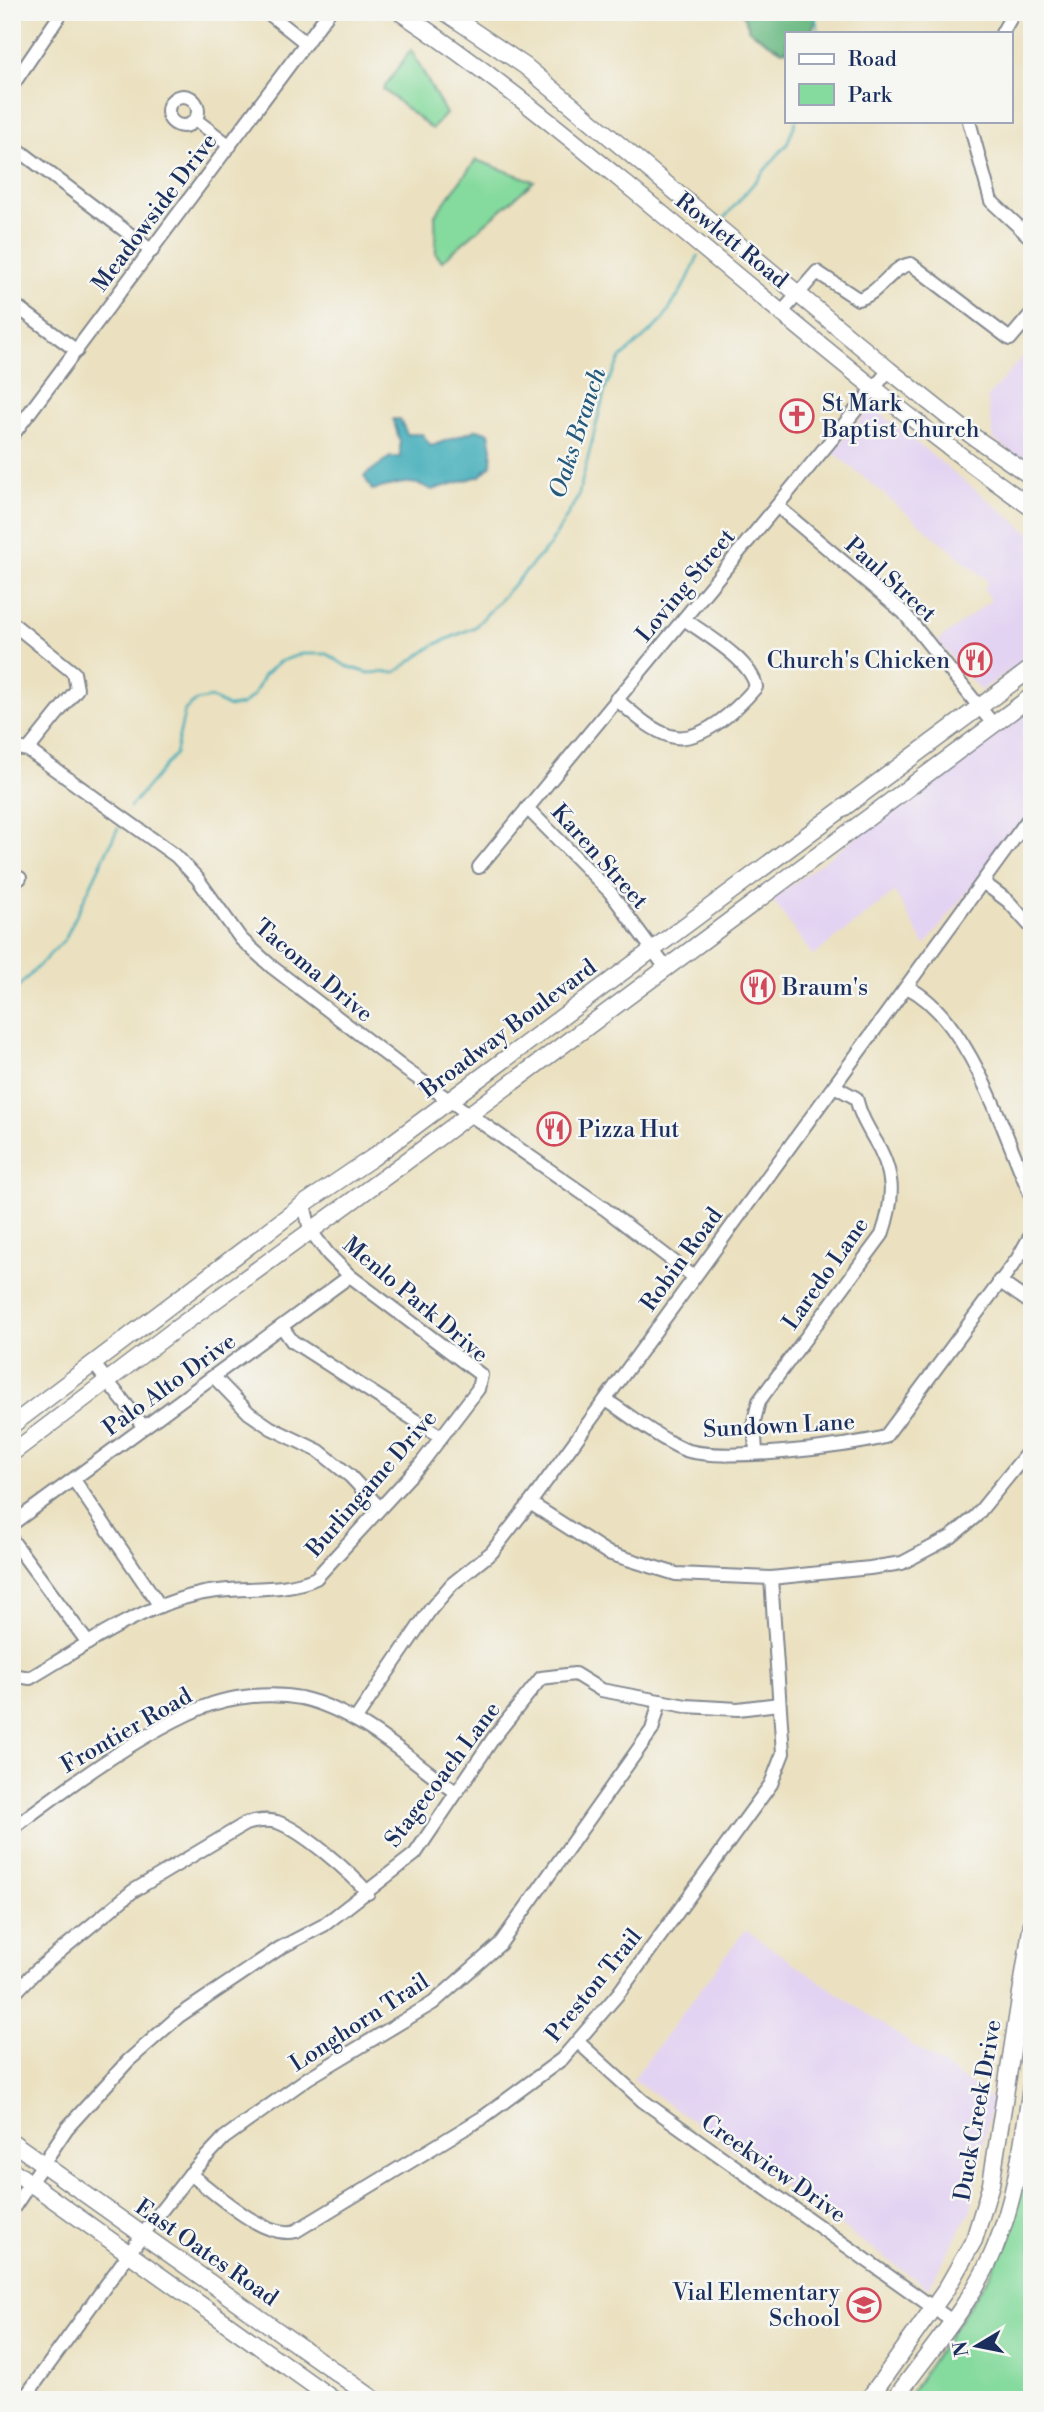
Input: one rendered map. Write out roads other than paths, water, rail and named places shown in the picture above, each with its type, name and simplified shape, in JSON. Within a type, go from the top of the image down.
[{"type":"main road","name":"Rowlett Road","points":[[400,12],[425,19],[874,388],[991,480],[1032,508]]},
{"type":"main road","name":"Rowlett Road","points":[[445,12],[525,65],[889,370],[1032,477]]},
{"type":"main road","points":[[579,145],[596,125]]},
{"type":"main road","points":[[991,480],[1007,459]]},
{"type":"main road","name":"Broadway Boulevard","points":[[12,1425],[304,1204],[1032,668]]},
{"type":"main road","name":"Broadway Boulevard","points":[[12,1453],[1032,696]]},
{"type":"main road","points":[[866,791],[878,810]]},
{"type":"main road","name":"Duck Creek Drive","points":[[868,2400],[934,2308],[974,2240],[991,2184],[1032,1923]]},
{"type":"main road","points":[[894,2400],[985,2269],[1008,2214],[1032,2081]]},
{"type":"main road","name":"East Oates Road","points":[[12,2142],[366,2397]]},
{"type":"main road","name":"East Oates Road","points":[[12,2170],[334,2400]]},
{"type":"street","points":[[12,86],[62,12]]},
{"type":"street","points":[[267,12],[306,43]]},
{"type":"street","name":"Meadowside Drive","points":[[12,436],[329,12]]},
{"type":"street","points":[[1003,32],[1014,12]]},
{"type":"street","points":[[196,120],[230,146]]},
{"type":"street","points":[[970,122],[991,201],[1032,239]]},
{"type":"street","points":[[12,145],[152,251]]},
{"type":"street","points":[[783,311],[817,272],[858,299],[869,297],[904,265],[911,264],[1010,339],[1032,313]]},
{"type":"street","points":[[12,303],[76,351]]},
{"type":"street","name":"Loving Street","points":[[479,867],[889,370]]},
{"type":"street","name":"Paul Street","points":[[777,506],[904,613],[993,724]]},
{"type":"street","points":[[616,699],[648,726],[672,736],[690,736],[724,718],[757,687],[754,675],[724,648],[684,619]]},
{"type":"street","points":[[12,623],[74,673],[77,689],[28,750]]},
{"type":"street","name":"Tacoma Drive","points":[[12,747],[28,750],[176,856],[197,878],[241,939],[272,967],[468,1115],[605,1209],[694,1277]]},
{"type":"street","name":"Karen Street","points":[[527,808],[610,892],[666,968]]},
{"type":"street","name":"Robin Road","points":[[355,1720],[430,1610],[452,1584],[492,1552],[530,1503],[1032,814]]},
{"type":"street","points":[[984,883],[1008,901],[1032,928]]},
{"type":"street","points":[[907,987],[925,996],[966,1046],[1032,1198]]},
{"type":"street","name":"Laredo Lane","points":[[756,1452],[754,1421],[759,1401],[882,1235],[891,1208],[893,1184],[874,1138],[861,1120],[856,1098],[834,1086]]},
{"type":"street","name":"Menlo Park Drive","points":[[304,1204],[310,1230],[328,1254],[350,1276],[481,1375],[478,1389]]},
{"type":"street","name":"Sundown Lane","points":[[606,1400],[685,1450],[705,1453],[817,1449],[886,1437],[1032,1233]]},
{"type":"street","name":"Palo Alto Drive","points":[[12,1524],[350,1276]]},
{"type":"street","points":[[999,1280],[1032,1304]]},
{"type":"street","points":[[282,1327],[292,1341],[441,1437]]},
{"type":"street","points":[[93,1363],[144,1427]]},
{"type":"street","points":[[214,1377],[249,1413],[271,1428],[319,1451],[350,1476],[379,1507]]},
{"type":"street","name":"Burlingame Drive","points":[[13,1676],[30,1678],[88,1643],[160,1606],[197,1594],[237,1587],[299,1586],[316,1578],[420,1465],[478,1389]]},
{"type":"street","points":[[530,1503],[608,1553],[676,1574],[771,1578],[902,1563],[951,1537],[976,1517],[1032,1447]]},
{"type":"street","points":[[74,1480],[160,1606]]},
{"type":"street","points":[[12,1540],[88,1643]]},
{"type":"street","name":"Preston Trail","points":[[190,2174],[264,2228],[285,2235],[296,2231],[482,2118],[562,2059],[618,1994],[771,1784],[783,1753],[771,1578]]},
{"type":"street","name":"Stagecoach Lane","points":[[12,2210],[67,2128],[128,2061],[179,2016],[280,1948],[324,1925],[368,1894],[415,1854],[456,1792],[541,1678],[575,1674],[601,1689],[660,1701],[738,1709],[779,1704]]},
{"type":"street","name":"Frontier Road","points":[[12,1829],[55,1796],[202,1708],[259,1696],[302,1699],[355,1720],[456,1792]]},
{"type":"street","name":"Longhorn Trail","points":[[23,2400],[143,2234],[190,2174],[224,2138],[309,2078],[433,2003],[500,1944],[652,1730],[660,1701]]},
{"type":"street","points":[[12,1996],[36,1971],[133,1891],[245,1824],[259,1820],[278,1822],[353,1876],[368,1894]]},
{"type":"street","name":"Creekview Drive","points":[[578,2042],[643,2101],[952,2320]]},
{"type":"water","points":[[393,419],[400,419],[407,434],[422,434],[431,446],[478,429],[489,433],[491,465],[480,476],[432,490],[410,483],[372,490],[364,476],[390,457],[400,457],[400,442]]},
{"type":"waterway","name":"Oaks Branch","points":[[814,12],[819,32]]},
{"type":"waterway","name":"Oaks Branch","points":[[725,217],[787,144],[796,122]]},
{"type":"waterway","name":"Oaks Branch","points":[[130,807],[175,754],[185,710],[196,701],[211,698],[229,707],[242,705],[253,696],[264,675],[279,662],[301,654],[327,654],[346,666],[368,673],[396,672],[434,645],[475,627],[550,545],[578,497],[606,386],[621,358],[662,321],[687,281],[698,256]]},
{"type":"waterway","name":"Oaks Branch","points":[[12,999],[19,986],[65,939],[118,828]]},
{"type":"place","name":"St Mark Baptist Church","points":[[797,416]]},
{"type":"place","name":"Church's Chicken","points":[[975,660]]},
{"type":"place","name":"Braum's","points":[[758,987]]},
{"type":"place","name":"Pizza Hut","points":[[554,1129]]},
{"type":"place","name":"Vial Elementary School","points":[[864,2305]]}]
